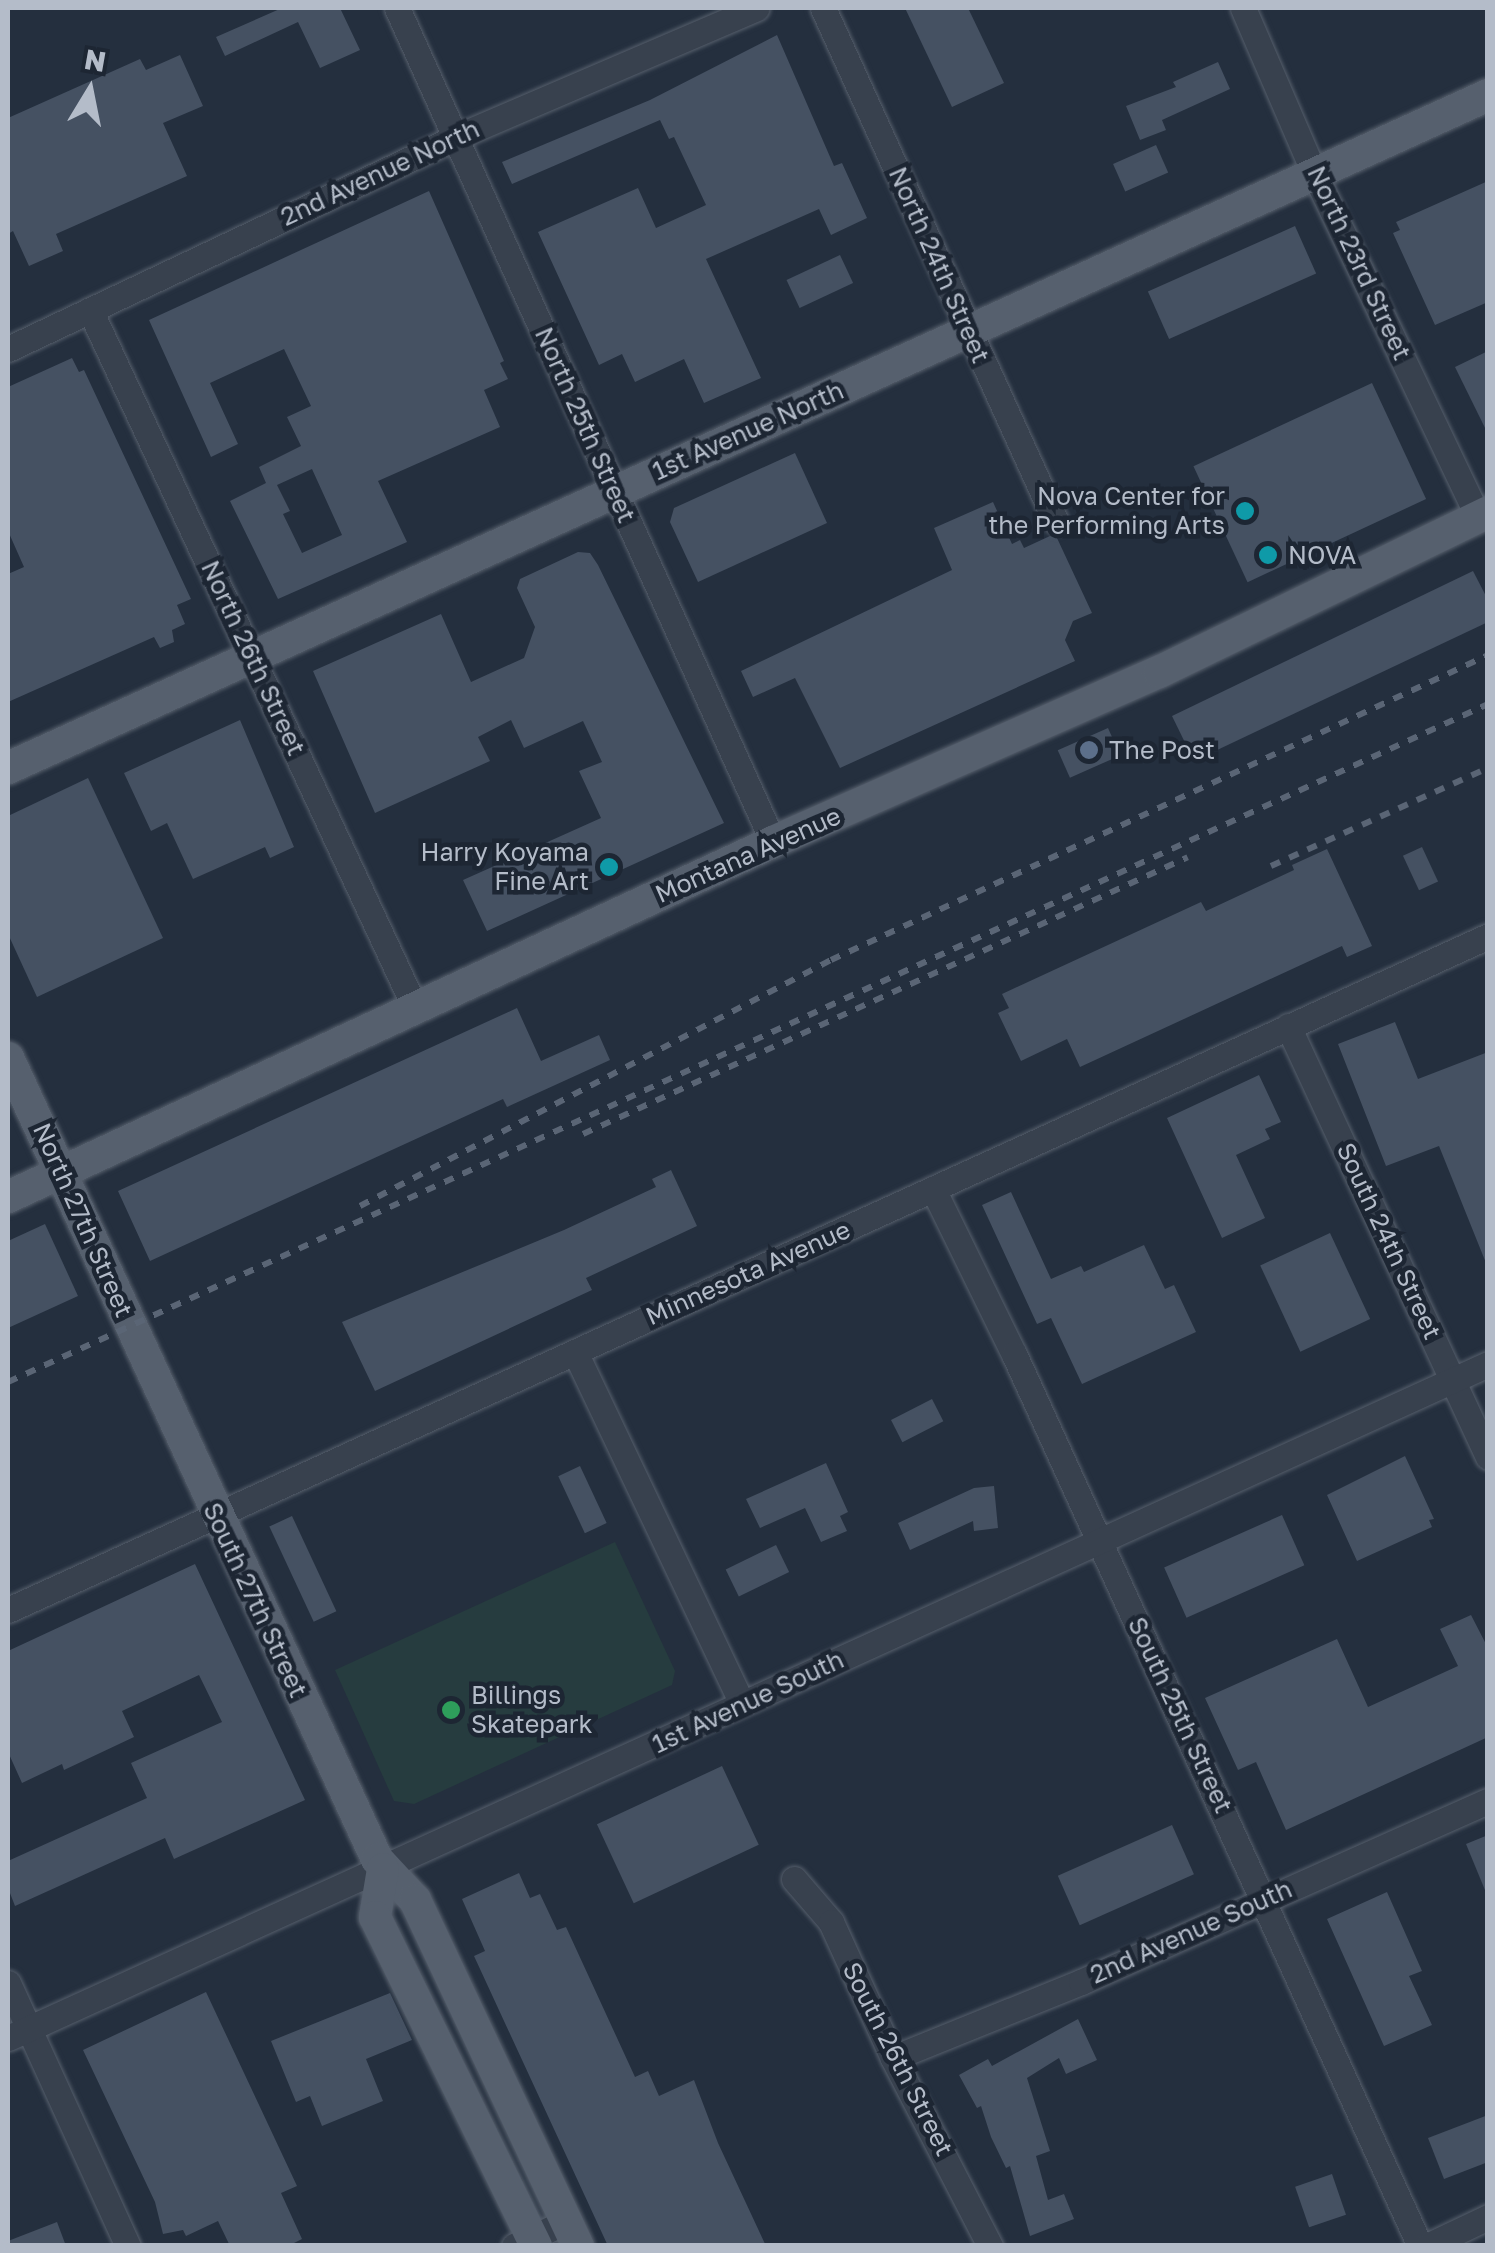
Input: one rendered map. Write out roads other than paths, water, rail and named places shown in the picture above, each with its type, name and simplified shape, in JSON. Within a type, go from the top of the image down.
[{"type":"main road","name":"1st Avenue North","points":[[8,768],[1488,95]]},
{"type":"main road","name":"Montana Avenue","points":[[8,1197],[773,842],[1159,672],[1483,515]]},
{"type":"main road","name":"North 27th Street","points":[[8,1058],[132,1328]]},
{"type":"main road","name":"South 27th Street","points":[[132,1328],[215,1516],[383,1869],[415,1900],[572,2233]]},
{"type":"main road","points":[[383,1869],[374,1917],[527,2243]]},
{"type":"street","name":"North 25th Street","points":[[396,8],[773,842]]},
{"type":"street","name":"2nd Avenue North","points":[[8,349],[456,137],[757,8]]},
{"type":"street","name":"North 24th Street","points":[[823,8],[1056,522]]},
{"type":"street","name":"North 23rd Street","points":[[1243,8],[1314,173],[1483,515]]},
{"type":"street","name":"North 26th Street","points":[[90,310],[415,1008]]},
{"type":"street","name":"Minnesota Avenue","points":[[8,1610],[1488,936]]},
{"type":"street","name":"South 24th Street","points":[[1288,1026],[1488,1457]]},
{"type":"street","name":"South 25th Street","points":[[933,1188],[1100,1541],[1423,2246]]},
{"type":"street","points":[[575,1352],[742,1704]]},
{"type":"street","name":"1st Avenue South","points":[[18,2034],[1488,1364]]},
{"type":"street","name":"2nd Avenue South","points":[[893,2058],[1081,1982],[1488,1802]]},
{"type":"street","name":"South 26th Street","points":[[794,1879],[831,1922],[893,2058],[990,2246]]},
{"type":"street","points":[[8,1983],[18,2034],[128,2246]]},
{"type":"street","points":[[1423,2246],[1488,2218]]},
{"type":"street","points":[[527,2243],[572,2233]]},
{"type":"railway","points":[[360,1206],[831,960],[1488,655]]},
{"type":"railway","points":[[8,1382],[1488,704]]},
{"type":"railway","points":[[1271,866],[1488,768]]},
{"type":"railway","points":[[583,1134],[1188,857]]},
{"type":"place","name":"Nova Center for the Performing Arts","points":[[1245,511]]},
{"type":"place","name":"NOVA","points":[[1268,555]]},
{"type":"place","name":"The Post","points":[[1089,750]]},
{"type":"place","name":"Harry Koyama Fine Art","points":[[609,867]]},
{"type":"place","name":"Billings Skatepark","points":[[451,1710]]}]
